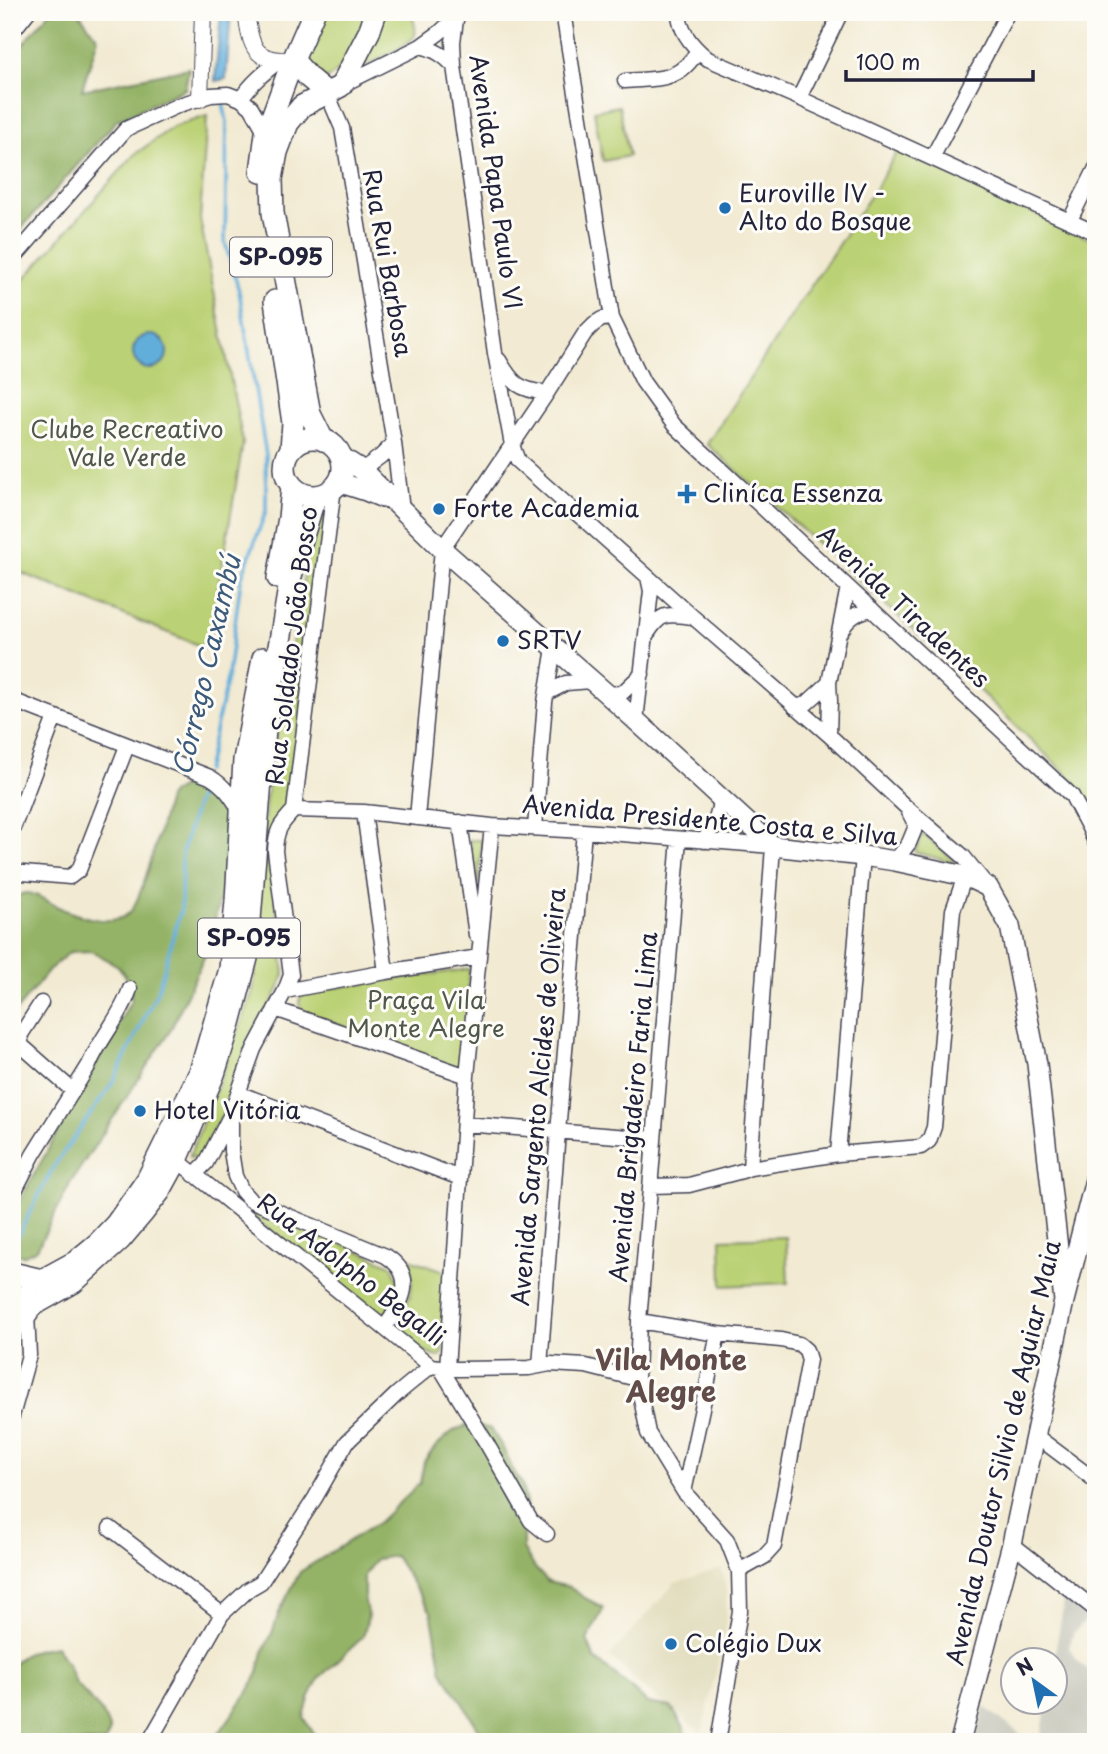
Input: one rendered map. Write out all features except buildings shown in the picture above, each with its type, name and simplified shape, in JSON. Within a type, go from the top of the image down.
[{"type":"main road","name":"SP-095","points":[[12,1273],[42,1280],[75,1262],[116,1224],[147,1180],[200,1072],[230,969],[244,760],[289,519],[292,487],[285,466],[291,449],[293,423],[260,179],[266,133],[286,60],[314,12]]},
{"type":"main road","points":[[286,60],[309,78],[334,89],[369,32],[376,12]]},
{"type":"main road","name":"SP-095","points":[[20,1320],[74,1282],[120,1240],[160,1191],[177,1160],[215,1074],[247,958],[265,729],[292,576],[312,506],[341,474],[342,465],[310,414],[273,213],[272,179],[281,138],[288,123],[302,106],[334,89]]},
{"type":"main road","points":[[291,449],[298,443],[314,439],[331,447],[362,470],[442,549],[636,720],[773,846]]},
{"type":"main road","points":[[292,487],[301,493],[329,489],[366,491],[397,506]]},
{"type":"main road","name":"Avenida Presidente Costa e Silva","points":[[773,846],[895,861],[965,876],[988,887]]},
{"type":"main road","points":[[988,887],[1010,926],[1037,1064],[1064,1301]]},
{"type":"main road","name":"Avenida Doutor Silvio de Aguiar Maia","points":[[960,1742],[1012,1544],[1064,1301],[1096,1176]]},
{"type":"main road","points":[[1057,1230],[1080,1234]]},
{"type":"main road","name":"SP-095","points":[[12,1273],[27,1291],[20,1320]]},
{"type":"street","points":[[12,32],[28,12]]},
{"type":"street","points":[[203,12],[205,97]]},
{"type":"street","points":[[246,12],[250,39],[257,53],[286,60]]},
{"type":"street","name":"Avenida Tiradentes","points":[[563,12],[612,318],[643,382],[674,425],[1072,796],[1096,844]]},
{"type":"street","points":[[679,12],[679,23],[685,35],[708,59],[1096,233]]},
{"type":"street","points":[[799,98],[841,12]]},
{"type":"street","points":[[932,158],[1008,12]]},
{"type":"street","points":[[334,89],[421,46],[460,14]]},
{"type":"street","name":"Avenida Papa Paulo VI","points":[[460,14],[453,42],[454,66],[495,353],[512,445]]},
{"type":"street","points":[[421,46],[444,55],[454,66]]},
{"type":"street","points":[[625,81],[673,76],[692,61],[698,50]]},
{"type":"street","points":[[234,96],[286,60]]},
{"type":"street","name":"Rua Rui Barbosa","points":[[334,89],[394,443],[397,506]]},
{"type":"street","points":[[12,260],[126,129],[179,105],[205,97],[234,96],[251,107],[266,133]]},
{"type":"street","points":[[1070,220],[1096,168]]},
{"type":"street","points":[[417,818],[442,549],[585,333],[602,319],[612,318]]},
{"type":"street","name":"Avenida Papa Paulo VI","points":[[495,353],[517,385],[530,391],[547,393]]},
{"type":"street","points":[[362,470],[394,443]]},
{"type":"street","points":[[512,445],[518,461],[963,856],[988,887]]},
{"type":"street","name":"Rua Soldado João Bosco","points":[[294,810],[329,489]]},
{"type":"street","points":[[636,720],[651,591],[648,577]]},
{"type":"street","points":[[829,735],[829,683],[848,587]]},
{"type":"street","points":[[837,639],[852,617],[872,609]]},
{"type":"street","points":[[647,636],[656,621],[667,614],[693,617]]},
{"type":"street","points":[[535,828],[547,693],[554,648]]},
{"type":"street","points":[[607,694],[622,692],[642,674]]},
{"type":"street","points":[[547,693],[566,683],[591,681]]},
{"type":"street","points":[[795,707],[806,704],[829,683]]},
{"type":"street","points":[[12,700],[208,777],[222,784],[241,812]]},
{"type":"street","points":[[12,831],[55,717]]},
{"type":"street","points":[[12,872],[70,877],[79,870],[127,746]]},
{"type":"street","points":[[208,777],[228,774],[244,760]]},
{"type":"street","points":[[704,841],[716,820],[721,798]]},
{"type":"street","points":[[895,861],[909,843],[916,826],[907,808]]},
{"type":"street","points":[[194,1175],[206,1163],[231,1114],[254,1049],[291,975],[275,851],[276,834],[282,822],[294,810]]},
{"type":"street","name":"Avenida Presidente Costa e Silva","points":[[294,810],[364,813],[492,826],[773,846]]},
{"type":"street","points":[[364,813],[386,972]]},
{"type":"street","points":[[460,822],[479,957]]},
{"type":"street","points":[[492,826],[467,1076],[460,1178],[439,1367],[531,1521],[547,1534]]},
{"type":"street","name":"Avenida Sargento Alcides de Oliveira","points":[[540,1366],[584,831]]},
{"type":"street","name":"Avenida Brigadeiro Faria Lima","points":[[679,839],[653,1139],[637,1379],[648,1433],[684,1492],[727,1540],[752,1563]]},
{"type":"street","points":[[750,1168],[773,846]]},
{"type":"street","points":[[838,1154],[863,856]]},
{"type":"street","points":[[650,1186],[689,1185],[750,1168],[838,1154],[921,1147],[929,1141],[934,1126],[953,910],[965,876]]},
{"type":"street","points":[[285,991],[479,957]]},
{"type":"street","points":[[12,1196],[130,989]]},
{"type":"street","points":[[41,1003],[20,1036],[22,1046],[72,1090]]},
{"type":"street","points":[[275,1009],[467,1076]]},
{"type":"street","points":[[238,1093],[460,1178]]},
{"type":"street","points":[[231,1114],[231,1151],[235,1176],[250,1200],[386,1256],[397,1263],[404,1281],[403,1295],[396,1312],[384,1328]]},
{"type":"street","points":[[464,1124],[653,1139]]},
{"type":"street","name":"Rua Adolpho Begalli","points":[[177,1160],[384,1328],[439,1367],[529,1368],[550,1364],[586,1366],[637,1379]]},
{"type":"street","points":[[233,1206],[242,1191]]},
{"type":"street","points":[[20,1320],[29,1355]]},
{"type":"street","points":[[12,1416],[29,1355],[20,1320]]},
{"type":"street","points":[[639,1321],[718,1334],[781,1340],[799,1344],[806,1350],[809,1360],[774,1546],[764,1557],[739,1571]]},
{"type":"street","points":[[684,1492],[718,1334]]},
{"type":"street","points":[[149,1742],[222,1614],[248,1589],[261,1582],[347,1442],[397,1394],[439,1367]]},
{"type":"street","points":[[1036,1436],[1096,1481]]},
{"type":"street","points":[[110,1528],[222,1614]]},
{"type":"street","points":[[718,1742],[740,1611],[739,1571],[727,1540]]},
{"type":"street","points":[[1012,1544],[1096,1609]]},
{"type":"shaded area","name":"Colégio Dux","points":[[721,1568],[727,1590],[725,1632],[702,1733],[642,1686],[610,1656],[675,1583]]},
{"type":"shaded area","points":[[1065,1597],[1090,1616],[1074,1632],[1069,1646],[1056,1646]]},
{"type":"shaded area","points":[[1070,1649],[1076,1660],[1096,1676],[1096,1742],[1040,1742],[1045,1716],[1070,1716]]},
{"type":"shaded area","points":[[984,1707],[1031,1742],[975,1742]]},
{"type":"green space","points":[[50,12],[78,12],[98,38],[82,90],[189,68],[185,89],[117,120],[12,239],[12,57]]},
{"type":"green space","points":[[326,12],[369,12],[347,59],[326,79],[311,67],[309,59]]},
{"type":"green space","points":[[383,12],[411,12],[415,35],[400,48],[362,68]]},
{"type":"green space","points":[[619,106],[629,156],[603,161],[594,111]]},
{"type":"green space","name":"Clube Recreativo Vale Verde","points":[[207,116],[200,219],[243,443],[208,649],[12,569],[12,293],[134,155],[173,127]]},
{"type":"green space","points":[[898,150],[1096,242],[1096,825],[1075,782],[945,658],[707,444]]},
{"type":"green space","points":[[329,498],[291,804],[271,850],[284,974],[248,1048],[224,1112],[198,1159],[189,1157],[253,991],[266,799],[312,527],[320,507]]},
{"type":"green space","points":[[184,786],[217,799],[230,820],[228,860],[209,947],[170,1031],[71,1182],[37,1249],[23,1256],[12,1253],[12,1214],[131,1001],[131,984],[118,966],[92,951],[70,952],[51,968],[12,1016],[12,898],[31,893],[64,910],[92,919],[112,920],[128,914],[145,878],[168,798]]},
{"type":"green space","points":[[722,808],[756,837],[713,833]]},
{"type":"green space","points":[[923,834],[958,864],[915,852]]},
{"type":"green space","points":[[470,840],[482,840],[477,893]]},
{"type":"green space","name":"Praça Vila Monte Alegre","points":[[469,969],[464,1071],[306,1013],[299,1003],[304,992]]},
{"type":"green space","points":[[249,1203],[391,1265],[398,1281],[398,1293],[382,1319],[247,1212]]},
{"type":"green space","points":[[786,1237],[788,1283],[722,1286],[721,1239]]},
{"type":"green space","points":[[407,1258],[450,1273],[442,1354],[438,1357],[393,1332],[407,1305],[412,1287]]},
{"type":"green space","points":[[471,1424],[491,1429],[522,1484],[526,1504],[523,1549],[535,1568],[548,1582],[569,1587],[604,1608],[587,1640],[595,1659],[647,1703],[671,1707],[689,1742],[491,1742],[478,1728],[442,1671],[431,1612],[395,1556],[376,1559],[364,1575],[368,1617],[363,1637],[319,1678],[309,1698],[304,1718],[316,1737],[325,1742],[213,1742],[258,1673],[263,1652],[280,1610],[300,1572],[379,1522],[420,1483],[424,1462],[436,1446],[453,1431]]},
{"type":"green space","points":[[56,1646],[75,1683],[103,1713],[110,1731],[105,1742],[12,1742],[12,1666],[26,1653]]},
{"type":"water","points":[[221,12],[231,12],[226,79],[215,81]]},
{"type":"water","points":[[150,335],[162,340],[167,352],[162,364],[150,369],[138,364],[133,352],[138,340]]},
{"type":"waterway","name":"Córrego Caxambú","points":[[206,771],[228,675],[241,579],[266,511],[266,455],[239,291],[225,242],[227,122],[222,98]]},
{"type":"waterway","name":"Córrego Caxambú","points":[[12,1247],[54,1166],[113,1082],[158,990],[181,909],[182,853],[204,778]]},
{"type":"place","name":"Euroville IV - Alto do Bosque","points":[[725,208]]},
{"type":"place","name":"Cliníca Essenza","points":[[687,494]]},
{"type":"place","name":"Forte Academia","points":[[439,509]]},
{"type":"place","name":"SRTV","points":[[503,641]]},
{"type":"place","name":"Hotel Vitória","points":[[140,1111]]},
{"type":"place","name":"Colégio Dux","points":[[671,1644]]},
{"type":"district","name":"Vila Monte Alegre","points":[[671,1376]]}]
